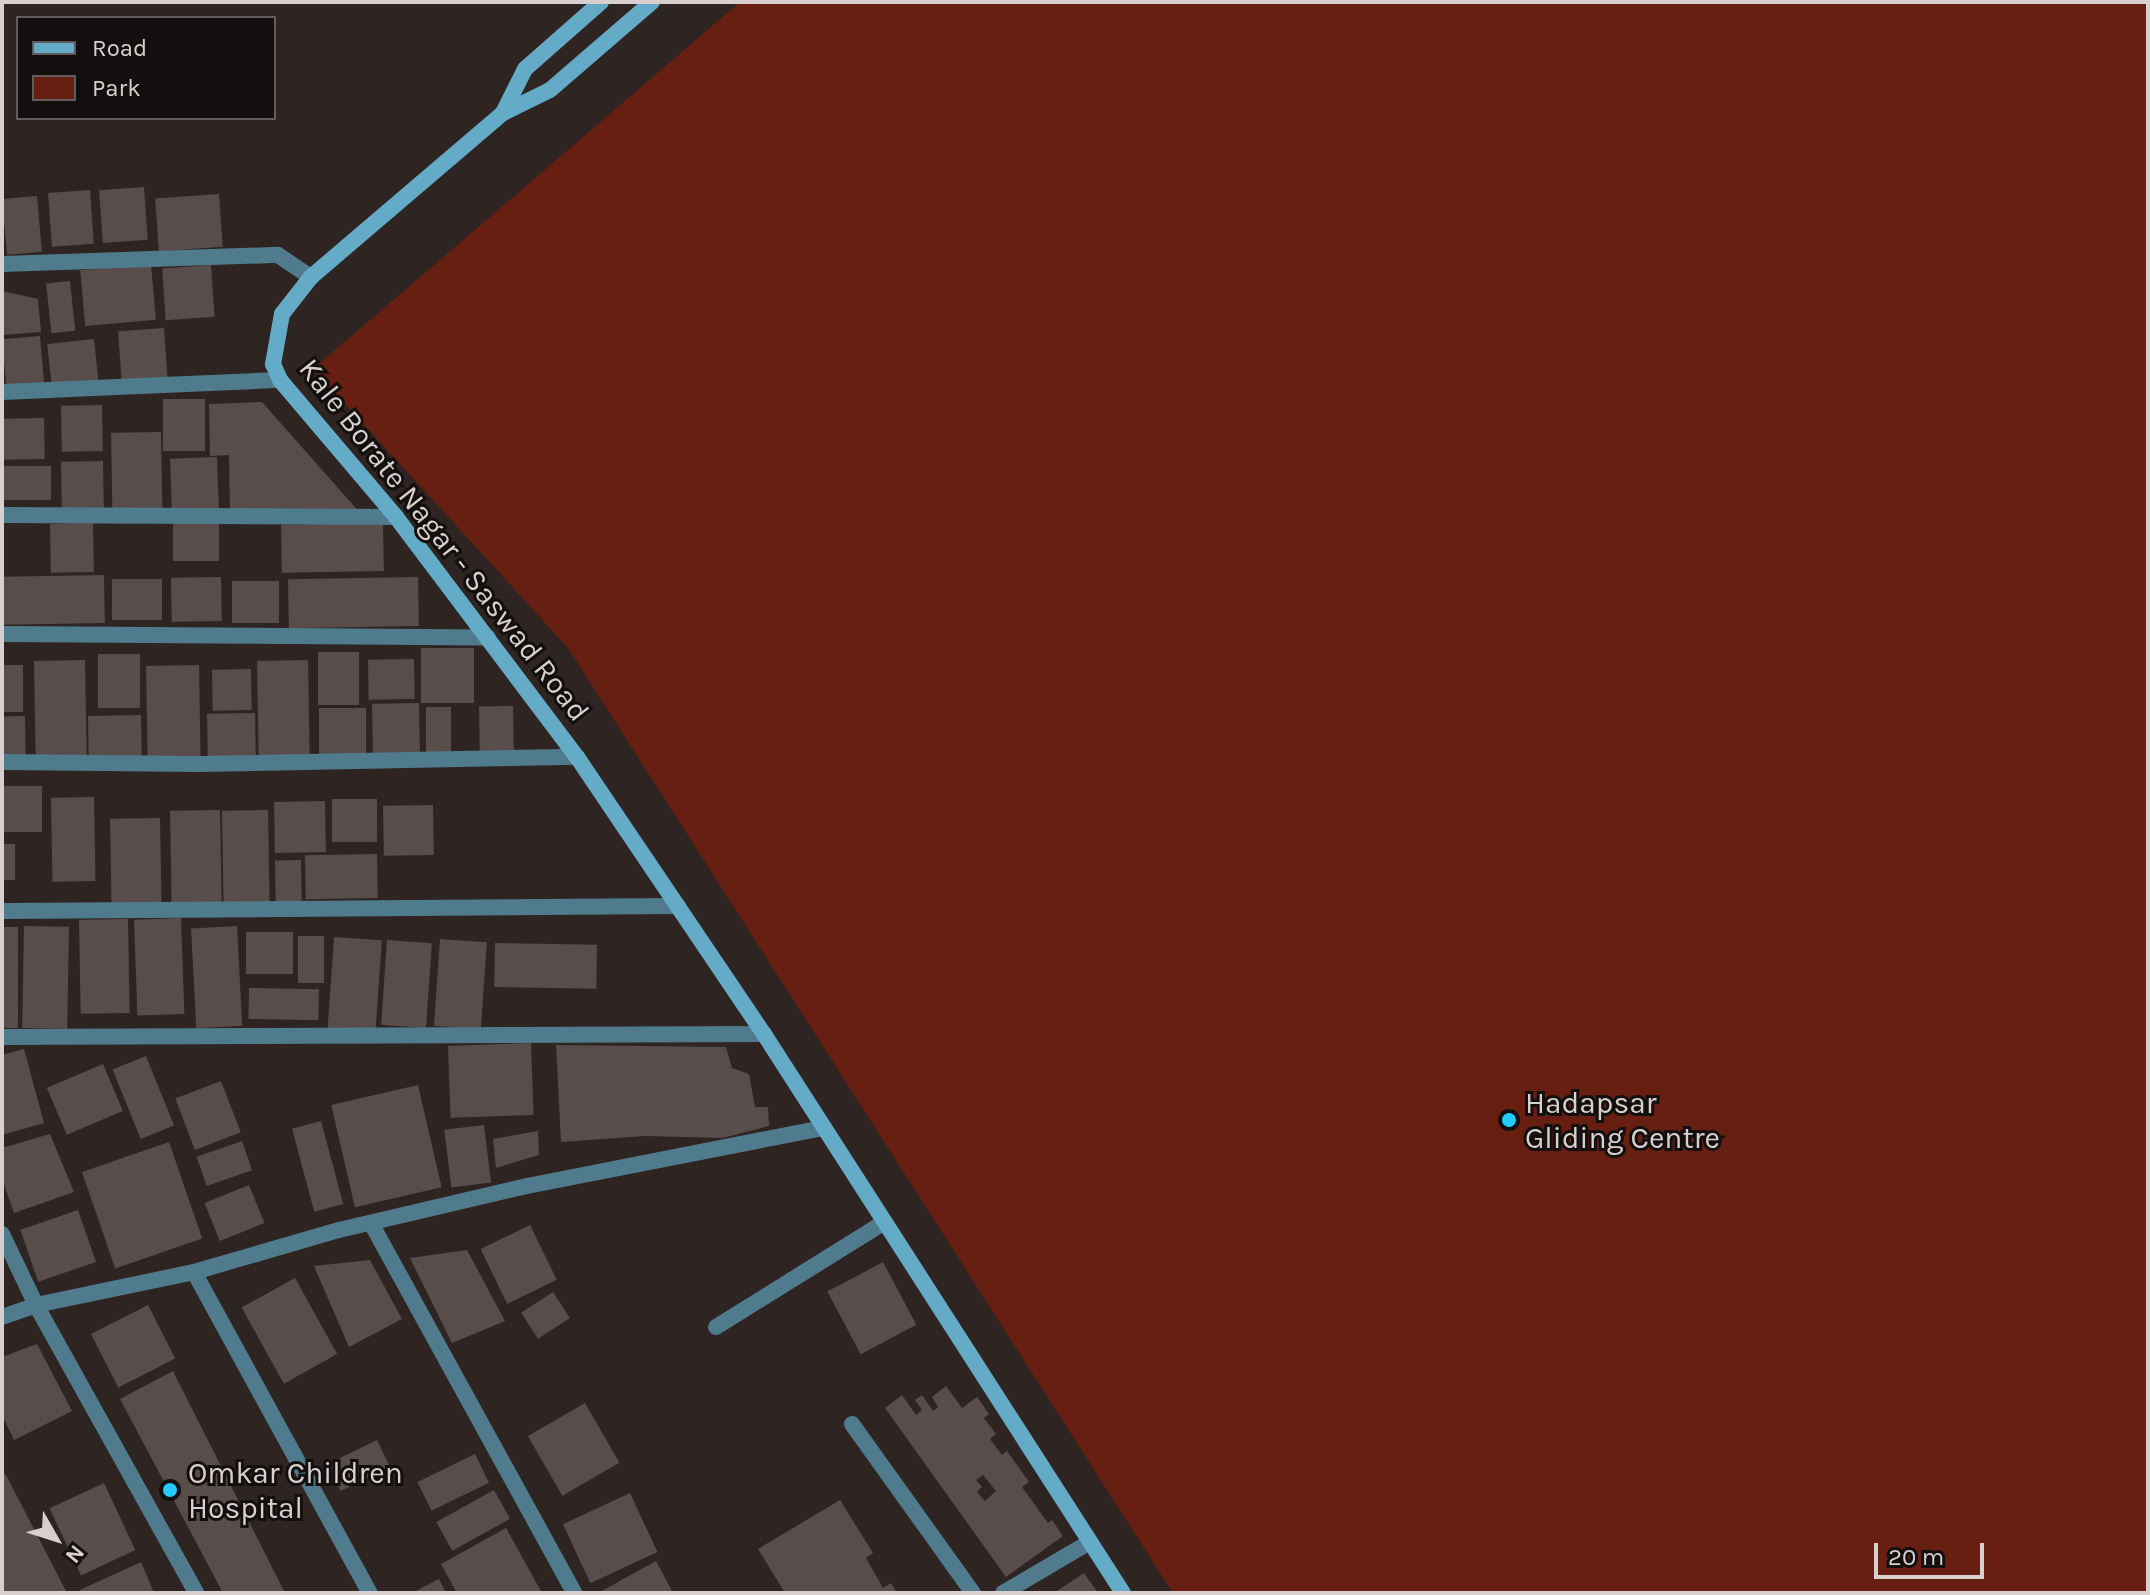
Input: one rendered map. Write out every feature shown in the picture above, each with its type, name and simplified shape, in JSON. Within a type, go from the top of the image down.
[{"type":"street","name":"Kale Borate Nagar - Saswad Road","points":[[601,2],[525,69],[503,113],[311,277],[282,314],[273,364],[280,380],[396,517],[577,757],[764,1034],[1123,1593]]},
{"type":"street","points":[[503,113],[550,90],[652,2]]},
{"type":"street","points":[[2,264],[278,255],[311,277]]},
{"type":"street","points":[[2,392],[280,380]]},
{"type":"street","points":[[2,515],[396,517]]},
{"type":"street","points":[[2,634],[488,637]]},
{"type":"street","points":[[2,762],[198,764],[577,757]]},
{"type":"street","points":[[2,911],[678,906]]},
{"type":"street","points":[[2,1037],[764,1034]]},
{"type":"street","points":[[2,1317],[36,1305],[194,1272],[371,1223],[527,1186],[822,1128]]},
{"type":"street","points":[[371,1223],[574,1593]]},
{"type":"street","points":[[716,1327],[883,1223]]},
{"type":"street","points":[[2,1234],[36,1305],[196,1593]]},
{"type":"street","points":[[194,1272],[370,1593]]},
{"type":"street","points":[[852,1424],[973,1593]]},
{"type":"street","points":[[1003,1593],[1090,1542]]},
{"type":"green space","name":"Hadapsar Gliding Centre","points":[[740,2],[2148,2],[2148,1593],[1173,1593],[568,648],[313,369]]},
{"type":"building","points":[[144,187],[148,240],[103,243],[99,190]]},
{"type":"building","points":[[90,190],[94,244],[52,247],[48,193]]},
{"type":"building","points":[[219,194],[223,247],[159,251],[155,198]]},
{"type":"building","points":[[37,196],[42,252],[7,255],[2,199]]},
{"type":"building","points":[[151,264],[156,320],[85,326],[80,270]]},
{"type":"building","points":[[211,265],[215,317],[166,320],[162,268]]},
{"type":"building","points":[[70,281],[75,331],[51,333],[46,284]]},
{"type":"building","points":[[2,291],[38,299],[41,332],[2,335]]},
{"type":"building","points":[[164,328],[168,381],[122,384],[118,331]]},
{"type":"building","points":[[40,336],[44,383],[6,386],[2,339]]},
{"type":"building","points":[[94,339],[99,383],[52,388],[47,344]]},
{"type":"building","points":[[163,399],[205,399],[205,451],[163,451]]},
{"type":"building","points":[[262,402],[361,514],[230,511],[229,455],[210,456],[209,404]]},
{"type":"building","points":[[102,405],[103,451],[62,452],[61,406]]},
{"type":"building","points":[[44,418],[45,459],[3,460],[2,419]]},
{"type":"building","points":[[161,432],[162,510],[112,511],[111,433]]},
{"type":"building","points":[[217,457],[219,511],[172,513],[170,459]]},
{"type":"building","points":[[103,461],[104,512],[62,513],[61,462]]},
{"type":"building","points":[[2,466],[51,466],[51,500],[2,500]]},
{"type":"building","points":[[173,521],[219,521],[219,561],[173,561]]},
{"type":"building","points":[[93,523],[94,572],[51,573],[50,524]]},
{"type":"building","points":[[383,523],[384,571],[282,573],[281,525]]},
{"type":"building","points":[[104,575],[105,623],[3,625],[2,577]]},
{"type":"building","points":[[221,577],[222,621],[172,622],[171,578]]},
{"type":"building","points":[[418,577],[419,626],[289,628],[288,579]]},
{"type":"building","points":[[112,579],[162,579],[162,620],[112,620]]},
{"type":"building","points":[[232,581],[279,581],[279,623],[232,623]]},
{"type":"building","points":[[421,648],[474,648],[474,703],[421,703]]},
{"type":"building","points":[[318,652],[359,652],[359,705],[318,705]]},
{"type":"building","points":[[98,654],[140,654],[140,708],[98,708]]},
{"type":"building","points":[[414,659],[415,699],[369,700],[368,660]]},
{"type":"building","points":[[85,660],[87,758],[36,759],[34,661]]},
{"type":"building","points":[[308,660],[310,757],[259,758],[257,661]]},
{"type":"building","points":[[2,665],[23,665],[23,712],[2,712]]},
{"type":"building","points":[[199,665],[201,759],[148,760],[146,666]]},
{"type":"building","points":[[251,669],[252,710],[213,711],[212,670]]},
{"type":"building","points":[[419,703],[420,757],[373,758],[372,704]]},
{"type":"building","points":[[513,706],[514,755],[480,756],[479,707]]},
{"type":"building","points":[[426,707],[451,707],[451,755],[426,755]]},
{"type":"building","points":[[319,708],[366,708],[366,759],[319,759]]},
{"type":"building","points":[[255,713],[256,762],[208,763],[207,714]]},
{"type":"building","points":[[141,715],[142,759],[89,760],[88,716]]},
{"type":"building","points":[[2,716],[25,716],[26,756],[3,756]]},
{"type":"building","points":[[2,786],[42,786],[42,832],[2,832]]},
{"type":"building","points":[[94,797],[95,881],[52,882],[51,798]]},
{"type":"building","points":[[332,799],[377,799],[377,842],[332,842]]},
{"type":"building","points":[[325,801],[326,852],[275,853],[274,802]]},
{"type":"building","points":[[433,805],[434,855],[384,856],[383,806]]},
{"type":"building","points":[[220,810],[222,902],[172,903],[170,811]]},
{"type":"building","points":[[268,810],[270,904],[224,905],[222,811]]},
{"type":"building","points":[[160,818],[162,904],[112,905],[110,819]]},
{"type":"building","points":[[2,844],[15,844],[15,880],[2,880]]},
{"type":"building","points":[[377,854],[378,898],[306,899],[305,855]]},
{"type":"building","points":[[275,860],[301,860],[302,902],[276,902]]},
{"type":"building","points":[[181,918],[184,1014],[137,1016],[134,920]]},
{"type":"building","points":[[128,919],[130,1013],[81,1014],[79,920]]},
{"type":"building","points":[[24,926],[69,927],[67,1029],[22,1028]]},
{"type":"building","points":[[237,926],[242,1026],[196,1028],[191,928]]},
{"type":"building","points":[[2,927],[18,927],[18,1028],[2,1028]]},
{"type":"building","points":[[246,932],[293,932],[293,974],[246,974]]},
{"type":"building","points":[[298,936],[324,936],[324,983],[298,983]]},
{"type":"building","points":[[334,937],[382,940],[376,1031],[328,1028]]},
{"type":"building","points":[[440,939],[487,942],[481,1029],[434,1026]]},
{"type":"building","points":[[387,940],[432,943],[426,1028],[381,1025]]},
{"type":"building","points":[[495,943],[597,945],[596,989],[494,987]]},
{"type":"building","points":[[249,988],[319,989],[318,1020],[248,1019]]},
{"type":"building","points":[[531,1043],[534,1115],[451,1118],[448,1046]]},
{"type":"building","points":[[556,1045],[726,1047],[732,1068],[749,1074],[755,1107],[768,1107],[769,1126],[723,1138],[645,1136],[561,1142]]},
{"type":"building","points":[[24,1049],[44,1123],[2,1135],[2,1055]]},
{"type":"building","points":[[146,1056],[174,1126],[141,1139],[113,1069]]},
{"type":"building","points":[[103,1064],[123,1111],[67,1135],[47,1088]]},
{"type":"building","points":[[221,1081],[241,1132],[195,1150],[175,1099]]},
{"type":"building","points":[[418,1085],[442,1187],[355,1207],[331,1105]]},
{"type":"building","points":[[321,1121],[343,1204],[314,1212],[292,1129]]},
{"type":"building","points":[[484,1125],[491,1183],[451,1187],[444,1130]]},
{"type":"building","points":[[538,1131],[539,1155],[496,1168],[493,1139]]},
{"type":"building","points":[[50,1134],[74,1192],[14,1213],[2,1179],[2,1148]]},
{"type":"building","points":[[242,1141],[252,1170],[207,1186],[197,1157]]},
{"type":"building","points":[[169,1142],[202,1238],[115,1268],[82,1172]]},
{"type":"building","points":[[249,1185],[264,1223],[220,1241],[204,1203]]},
{"type":"building","points":[[78,1210],[96,1262],[38,1282],[20,1230]]},
{"type":"building","points":[[530,1225],[557,1280],[507,1304],[481,1249]]},
{"type":"building","points":[[467,1250],[505,1321],[452,1343],[410,1258]]},
{"type":"building","points":[[370,1260],[402,1319],[349,1347],[314,1266]]},
{"type":"building","points":[[883,1262],[916,1325],[861,1354],[827,1292]]},
{"type":"building","points":[[295,1278],[337,1354],[284,1384],[242,1308]]},
{"type":"building","points":[[553,1292],[570,1318],[538,1339],[521,1313]]},
{"type":"building","points":[[148,1305],[175,1358],[118,1388],[91,1334]]},
{"type":"building","points":[[37,1344],[72,1411],[14,1440],[2,1415],[2,1357]]},
{"type":"building","points":[[173,1371],[285,1593],[223,1593],[120,1399]]},
{"type":"building","points":[[946,1386],[962,1408],[977,1397],[989,1414],[984,1418],[996,1434],[990,1439],[1002,1455],[1007,1451],[1029,1482],[1022,1487],[1048,1523],[1052,1520],[1063,1536],[1006,1577],[885,1408],[902,1395],[916,1415],[922,1410],[915,1400],[922,1395],[933,1411],[938,1407],[932,1397]],"holes":[[[983,1475],[996,1491],[985,1501],[977,1492],[982,1487],[976,1480]]]},
{"type":"building","points":[[585,1403],[620,1463],[562,1496],[528,1436]]},
{"type":"building","points":[[377,1440],[390,1467],[341,1491],[328,1464]]},
{"type":"building","points":[[475,1454],[489,1483],[432,1511],[417,1482]]},
{"type":"building","points":[[5,1473],[67,1593],[2,1593],[2,1475]]},
{"type":"building","points":[[104,1483],[135,1550],[81,1575],[50,1508]]},
{"type":"building","points":[[494,1490],[510,1519],[452,1551],[436,1522]]},
{"type":"building","points":[[630,1493],[657,1552],[590,1583],[563,1524]]},
{"type":"building","points":[[840,1500],[873,1553],[866,1558],[883,1588],[891,1583],[897,1593],[785,1593],[758,1549]]},
{"type":"building","points":[[506,1528],[542,1593],[457,1593],[441,1564]]},
{"type":"building","points":[[656,1561],[673,1593],[598,1593]]},
{"type":"building","points":[[141,1562],[154,1593],[82,1593],[80,1590]]},
{"type":"building","points":[[1084,1573],[1098,1593],[1054,1593]]},
{"type":"building","points":[[439,1579],[446,1593],[412,1593]]},
{"type":"place","name":"Hadapsar Gliding Centre","points":[[1509,1120]]},
{"type":"place","name":"Omkar Children Hospital","points":[[170,1490]]}]
